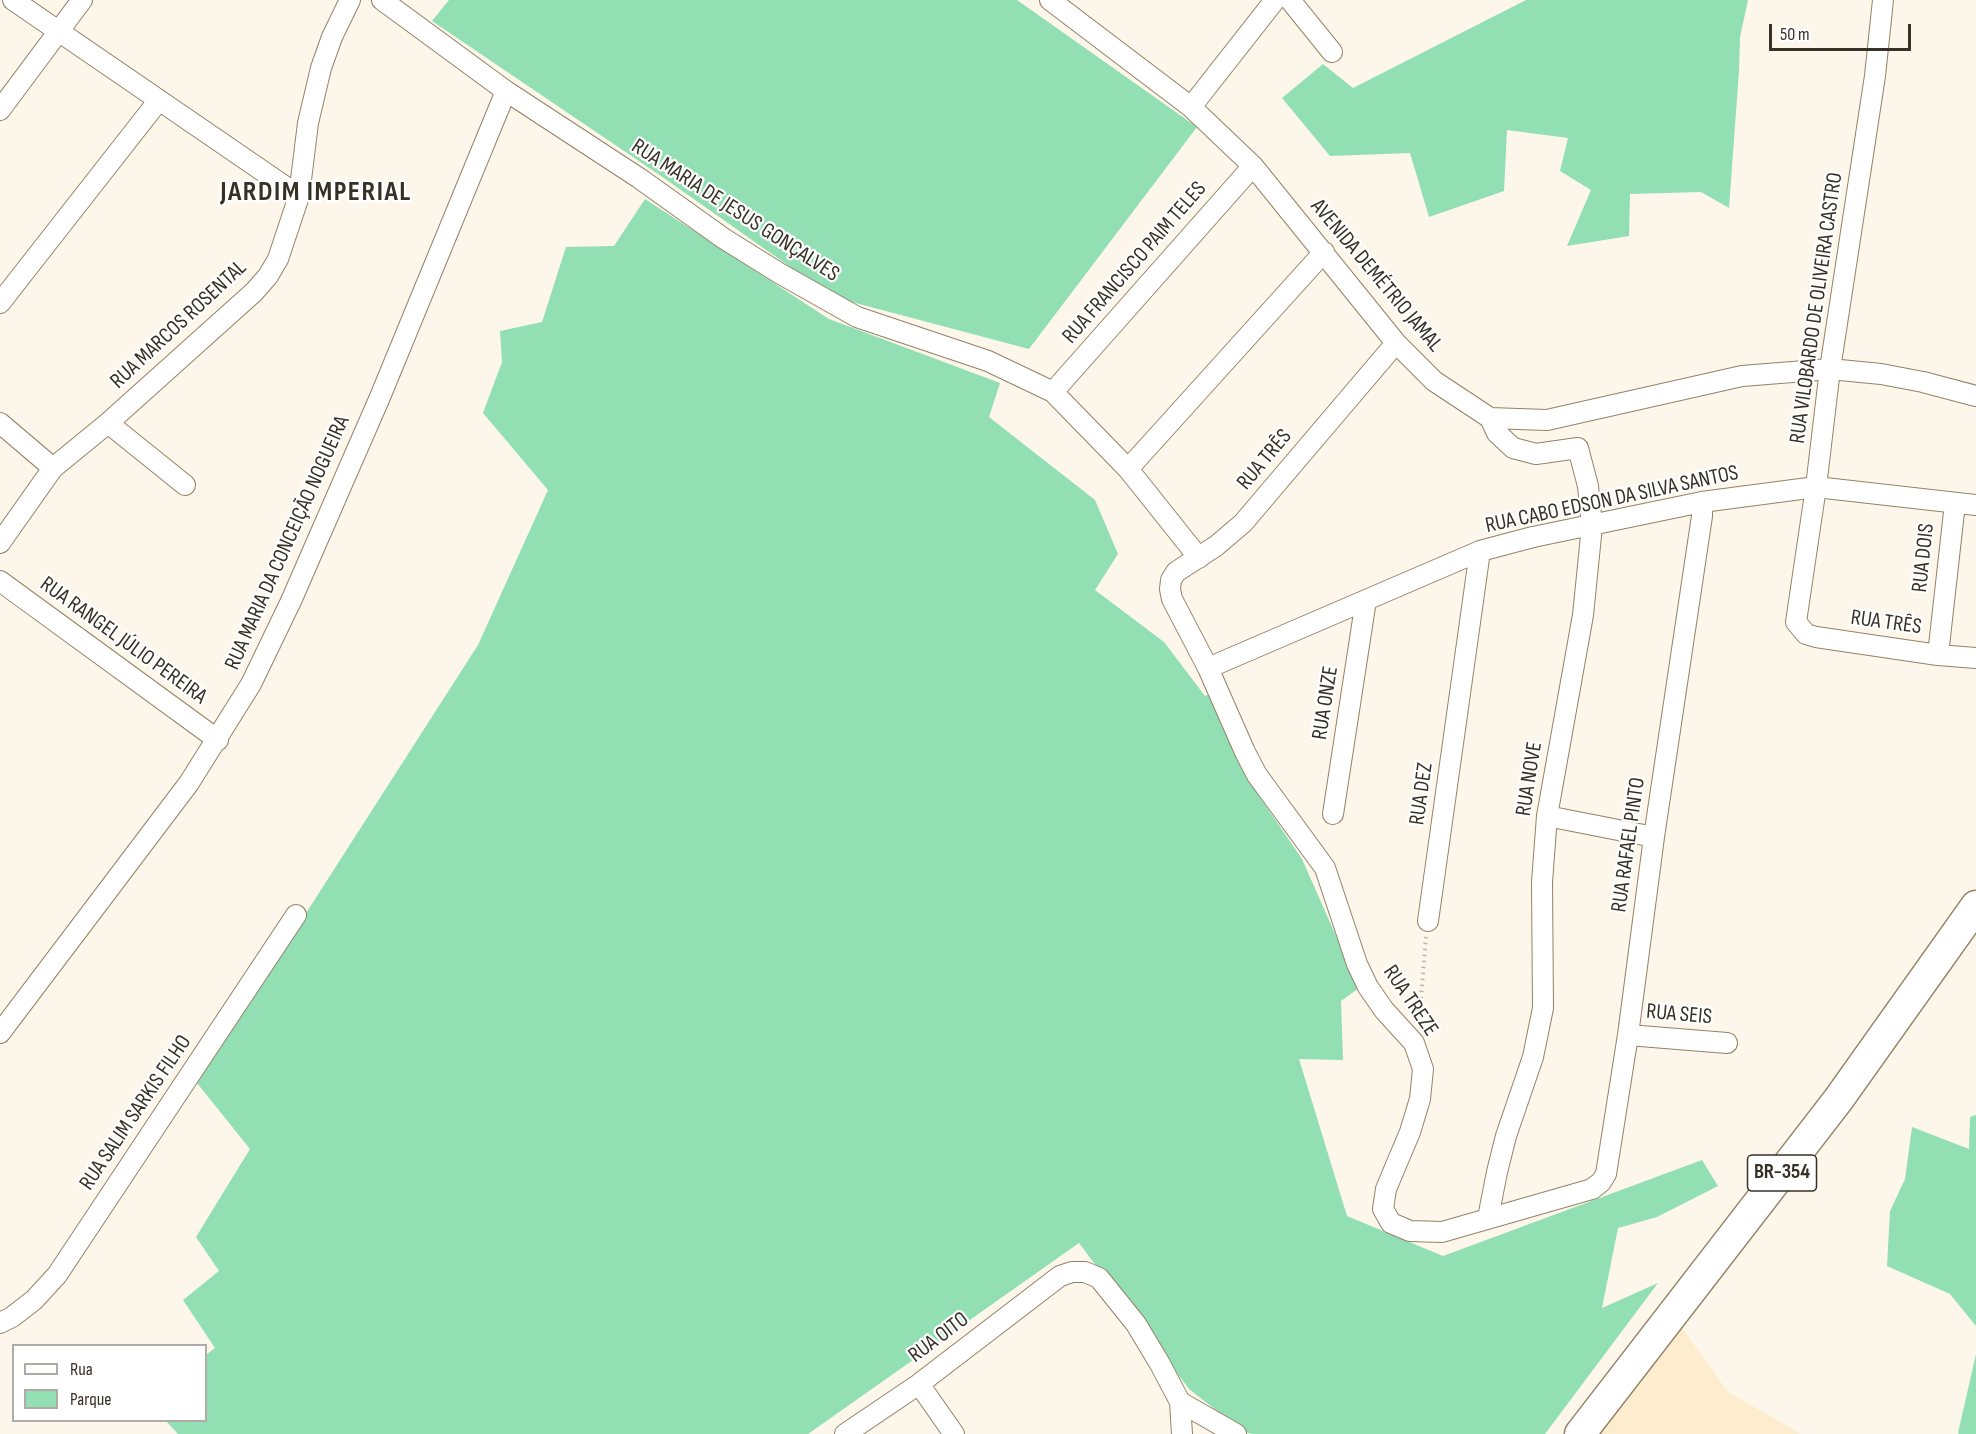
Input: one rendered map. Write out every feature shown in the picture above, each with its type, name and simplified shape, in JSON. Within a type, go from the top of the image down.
[{"type":"highway","name":"BR-354","points":[[1580,1434],[1838,1100],[1976,906]]},
{"type":"street","points":[[13,0],[299,196]]},
{"type":"street","points":[[0,110],[82,0]]},
{"type":"street","name":"RUA MARCOS ROSENTAL","points":[[0,543],[53,468],[108,423],[254,292],[268,276],[278,260],[299,196],[308,123],[321,68],[332,37],[350,0]]},
{"type":"street","name":"RUA MARIA DE JESUS GONÇALVES","points":[[382,0],[506,91],[639,178],[723,238],[828,301],[857,317],[988,361],[1053,393],[1128,469],[1199,558]]},
{"type":"street","name":"AVENIDA DEMÉTRIO JAMAL","points":[[1050,0],[1191,107],[1253,166],[1396,343],[1434,381],[1490,418]]},
{"type":"street","points":[[1191,107],[1275,0]]},
{"type":"street","points":[[1290,0],[1332,52]]},
{"type":"street","name":"RUA VILOBARDO DE OLIVEIRA CASTRO","points":[[1796,622],[1816,487],[1830,369],[1875,76],[1883,0]]},
{"type":"street","name":"RUA MARIA DA CONCEIÇÃO NOGUEIRA","points":[[0,1033],[146,842],[218,740],[251,684],[291,601],[380,397],[506,91]]},
{"type":"street","points":[[0,303],[159,100]]},
{"type":"street","name":"RUA FRANCISCO PAIM TELES","points":[[1053,393],[1253,166]]},
{"type":"street","points":[[1128,469],[1324,252]]},
{"type":"street","name":"RUA TRÊS","points":[[1172,599],[1171,580],[1176,572],[1199,558],[1243,523],[1396,343]]},
{"type":"street","points":[[1490,418],[1547,420],[1742,376],[1830,369],[1881,374],[1976,396]]},
{"type":"street","name":"RUA NOVE","points":[[1488,1218],[1506,1136],[1533,1057],[1543,1008],[1542,882],[1547,816],[1583,615],[1592,526],[1588,486],[1578,448],[1536,454],[1513,448],[1497,433],[1490,418]]},
{"type":"street","points":[[0,423],[53,468]]},
{"type":"street","points":[[108,423],[185,485]]},
{"type":"street","name":"RUA CABO EDSON DA SILVA SANTOS","points":[[1208,668],[1480,551],[1533,537],[1702,502],[1816,487],[1976,505]]},
{"type":"street","name":"RUA RAFAEL PINTO","points":[[1592,1189],[1601,1182],[1606,1174],[1609,1161],[1702,516],[1702,502]]},
{"type":"street","name":"RUA DOIS","points":[[1938,655],[1954,503]]},
{"type":"street","name":"RUA DEZ","points":[[1428,921],[1480,551]]},
{"type":"street","name":"RUA RANGEL JÚLIO PEREIRA","points":[[0,581],[218,740]]},
{"type":"street","name":"RUA TREZE","points":[[1172,599],[1208,668],[1257,776],[1325,868],[1357,964],[1368,987],[1384,1010],[1414,1043],[1423,1069],[1420,1099],[1410,1132],[1386,1189],[1383,1209],[1390,1223],[1410,1232],[1442,1232],[1592,1189]]},
{"type":"street","name":"RUA ONZE","points":[[1333,813],[1366,600]]},
{"type":"street","name":"RUA TRÊS","points":[[1796,622],[1806,634],[1816,637],[1938,655],[1976,658]]},
{"type":"street","points":[[1547,816],[1654,837]]},
{"type":"street","name":"RUA SALIM SARKIS FILHO","points":[[0,1323],[34,1300],[57,1275],[296,915]]},
{"type":"street","name":"RUA SEIS","points":[[1628,1035],[1727,1043]]},
{"type":"street","name":"RUA OITO","points":[[845,1434],[919,1384],[1060,1276],[1072,1272],[1085,1272],[1099,1278],[1136,1324],[1180,1402]]},
{"type":"street","points":[[919,1384],[954,1434]]},
{"type":"street","points":[[1180,1402],[1182,1434]]},
{"type":"street","points":[[1180,1402],[1236,1434]]},
{"type":"path","points":[[1414,1043],[1420,1015],[1428,921]]},
{"type":"shaded area","points":[[1677,1321],[1728,1392],[1801,1434],[1595,1434]]},
{"type":"green space","points":[[449,0],[1017,0],[1197,127],[1029,349],[833,297],[661,176],[432,21]]},
{"type":"green space","points":[[1526,0],[1748,0],[1740,37],[1729,208],[1701,192],[1630,194],[1629,236],[1567,246],[1591,190],[1560,171],[1568,138],[1507,130],[1504,191],[1429,217],[1410,153],[1330,156],[1282,98],[1323,64],[1353,88]]},
{"type":"green space","points":[[645,199],[829,319],[1000,383],[989,417],[1095,500],[1118,554],[1095,590],[1164,642],[1205,696],[1218,691],[1248,780],[1302,859],[1359,988],[1341,1001],[1343,1060],[1299,1059],[1347,1216],[1443,1256],[1702,1160],[1718,1186],[1657,1217],[1618,1228],[1602,1308],[1658,1283],[1545,1434],[1253,1434],[1244,1432],[1189,1389],[1079,1243],[808,1434],[178,1434],[167,1422],[207,1422],[207,1354],[215,1348],[183,1300],[219,1271],[196,1237],[250,1149],[197,1083],[478,645],[548,490],[483,413],[502,362],[500,331],[542,322],[566,247],[614,246]]},
{"type":"green space","points":[[1976,1115],[1976,1326],[1950,1294],[1887,1266],[1890,1211],[1905,1179],[1912,1127],[1969,1149],[1970,1117]]},
{"type":"green space","points":[[1976,1354],[1976,1434],[1959,1434],[1958,1433]]},
{"type":"district","name":"JARDIM IMPERIAL","points":[[316,193]]}]
